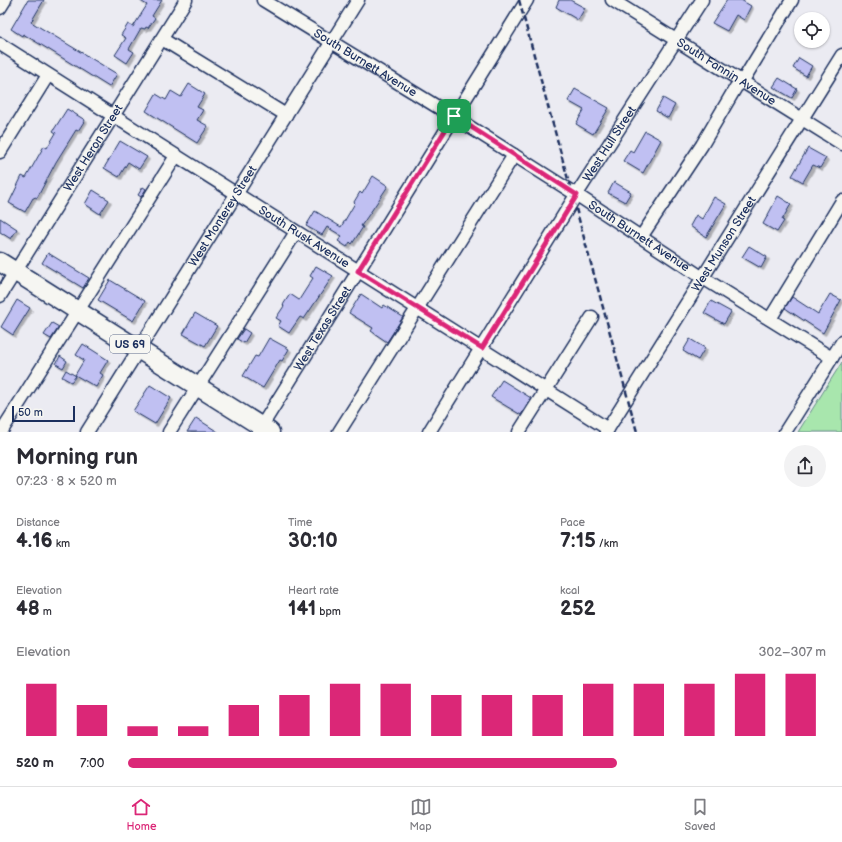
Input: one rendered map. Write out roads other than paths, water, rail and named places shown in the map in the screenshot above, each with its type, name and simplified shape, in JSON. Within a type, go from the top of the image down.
[{"type":"highway","name":"US 69","points":[[7,267],[197,386],[263,430]]},
{"type":"street","points":[[0,8],[5,0]]},
{"type":"street","name":"West Heron Street","points":[[0,296],[7,267],[112,116],[186,0]]},
{"type":"street","name":"South Burnett Avenue","points":[[263,0],[454,116],[703,278],[832,358]]},
{"type":"street","name":"West Monterey Street","points":[[87,432],[358,0]]},
{"type":"street","name":"West Texas Street","points":[[263,430],[358,271],[527,0]]},
{"type":"street","name":"South Fannin Avenue","points":[[613,0],[842,144]]},
{"type":"street","name":"West Hull Street","points":[[429,432],[577,195],[702,0]]},
{"type":"street","points":[[641,237],[702,145],[736,87],[742,82],[792,0]]},
{"type":"street","points":[[162,39],[286,115]]},
{"type":"street","name":"South Rusk Avenue","points":[[0,44],[482,348],[607,431]]},
{"type":"street","name":"West Munson Street","points":[[607,431],[842,55]]},
{"type":"street","points":[[0,152],[48,75]]},
{"type":"street","points":[[339,432],[514,155]]},
{"type":"street","points":[[1,432],[176,156]]},
{"type":"street","points":[[770,319],[842,201]]},
{"type":"street","points":[[169,432],[296,232]]},
{"type":"street","points":[[519,432],[592,317]]},
{"type":"street","points":[[785,432],[842,342]]},
{"type":"railway","points":[[519,0],[637,432]]}]
